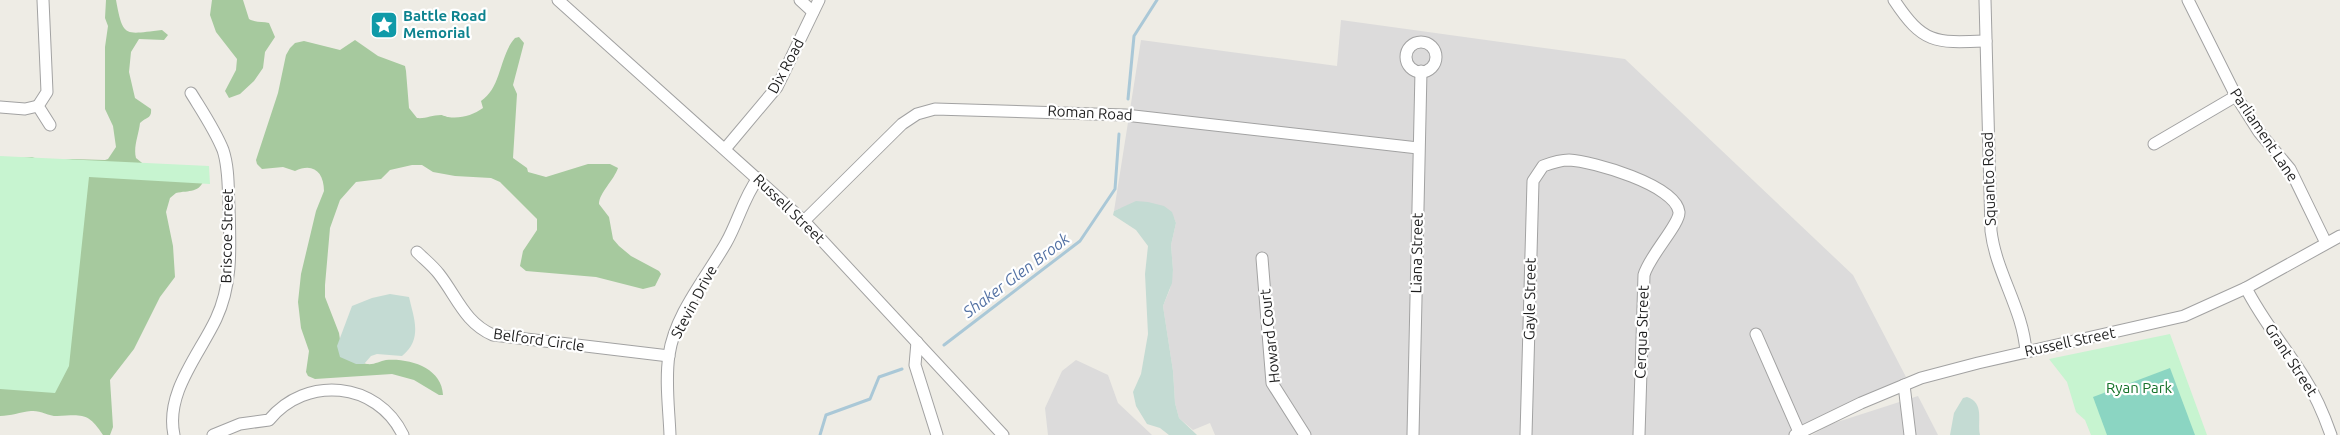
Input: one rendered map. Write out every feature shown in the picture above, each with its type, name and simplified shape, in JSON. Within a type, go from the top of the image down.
[{"type":"street","points":[[0,107],[25,109],[38,106],[47,92],[43,0]]},
{"type":"street","name":"Russell Street","points":[[558,0],[804,221],[1003,435]]},
{"type":"street","points":[[800,0],[813,12]]},
{"type":"street","name":"Dix Road","points":[[725,149],[777,87],[819,0]]},
{"type":"street","points":[[1894,0],[1914,27],[1932,39],[1948,42],[1986,41]]},
{"type":"street","name":"Squanto Road","points":[[1985,0],[1991,232],[1996,259],[2023,331],[2026,352]]},
{"type":"street","name":"Parliament Lane","points":[[2188,0],[2236,96],[2259,132],[2290,169],[2326,244]]},
{"type":"street","name":"Liana Street","points":[[1413,435],[1421,71]]},
{"type":"street","name":"Briscoe Street","points":[[174,435],[171,421],[173,405],[181,385],[217,318],[226,290],[229,267],[226,159],[215,134],[191,93]]},
{"type":"street","points":[[2154,144],[2236,96]]},
{"type":"street","points":[[38,106],[50,125]]},
{"type":"street","name":"Roman Road","points":[[804,221],[902,124],[917,114],[935,109],[1126,115],[1418,148]]},
{"type":"street","name":"Cerqua Street","points":[[1543,166],[1567,160],[1606,168],[1660,191],[1672,200],[1678,210],[1677,222],[1652,257],[1644,275],[1639,435]]},
{"type":"street","name":"Gayle Street","points":[[1526,435],[1532,188],[1536,174],[1543,166]]},
{"type":"street","name":"Stevin Drive","points":[[670,435],[669,356],[675,333],[724,246],[745,198],[758,178]]},
{"type":"street","name":"Russell Street","points":[[1797,434],[1861,402],[1904,385],[1978,362],[2174,319],[2203,309],[2246,288],[2340,236]]},
{"type":"street","name":"Belford Circle","points":[[417,252],[439,274],[470,320],[479,328],[493,335],[669,356]]},
{"type":"street","name":"Howard Court","points":[[1262,258],[1272,379],[1275,390],[1305,435]]},
{"type":"street","name":"Grant Street","points":[[2246,288],[2254,304],[2306,380],[2322,411],[2331,435]]},
{"type":"street","points":[[1756,334],[1797,434]]},
{"type":"street","points":[[917,342],[914,363],[937,435]]},
{"type":"street","points":[[1904,385],[1910,435]]},
{"type":"street","points":[[213,435],[240,424],[269,420],[279,408],[289,402],[314,392],[336,389],[354,392],[372,400],[391,416],[403,435]]},
{"type":"shaded area","points":[[1341,20],[1625,59],[1853,275],[1906,377],[1789,435],[1215,435],[1210,423],[1193,430],[1179,418],[1175,403],[1173,371],[1163,306],[1170,289],[1173,270],[1171,245],[1176,223],[1174,218],[1121,208],[1114,211],[1141,40],[1337,66]]},
{"type":"shaded area","points":[[1136,201],[1164,206],[1172,212],[1176,223],[1171,245],[1172,283],[1163,306],[1173,371],[1175,403],[1179,418],[1197,435],[1169,435],[1160,428],[1147,424],[1136,406],[1133,392],[1141,374],[1148,334],[1145,274],[1148,246],[1136,230],[1113,215],[1114,211]]},
{"type":"shaded area","points":[[390,294],[409,297],[415,321],[415,336],[409,349],[402,356],[377,354],[371,356],[364,364],[356,364],[340,357],[337,346],[352,306],[372,298]]},
{"type":"shaded area","points":[[1076,360],[1108,375],[1118,403],[1152,435],[1048,435],[1045,408],[1062,371]]},
{"type":"shaded area","points":[[1918,396],[1938,435],[1812,435],[1831,424]]},
{"type":"shaded area","points":[[1967,397],[1973,400],[1978,408],[1980,435],[1950,435],[1954,413],[1963,398]]},
{"type":"green space","points":[[106,0],[116,0],[121,22],[128,31],[133,33],[162,30],[168,35],[164,40],[139,39],[131,52],[129,72],[135,98],[151,109],[150,116],[140,123],[136,158],[147,167],[205,177],[197,189],[176,193],[170,198],[166,212],[173,246],[175,277],[160,297],[134,349],[110,380],[113,427],[110,435],[103,435],[93,422],[79,416],[54,416],[34,411],[0,416],[0,163],[9,159],[32,157],[46,162],[72,159],[105,160],[108,159],[116,147],[113,126],[105,109],[105,47],[108,26],[105,18]]},
{"type":"green space","points":[[212,0],[243,0],[249,19],[269,23],[275,37],[265,52],[263,68],[254,81],[240,94],[229,98],[225,91],[236,70],[237,59],[216,32],[210,15]]},
{"type":"green space","points":[[519,37],[524,43],[513,85],[517,94],[513,158],[527,168],[528,172],[546,177],[588,164],[610,164],[618,168],[601,195],[599,204],[609,217],[613,239],[619,246],[631,256],[659,271],[661,274],[655,286],[643,289],[596,277],[526,271],[520,266],[523,251],[537,230],[537,219],[500,182],[491,178],[455,176],[433,172],[422,165],[412,165],[390,170],[381,179],[356,182],[340,200],[330,228],[325,297],[339,333],[342,353],[367,364],[386,360],[414,363],[431,372],[437,378],[443,395],[439,395],[414,380],[392,374],[315,379],[308,376],[306,372],[309,351],[301,328],[298,302],[301,274],[316,211],[324,191],[322,179],[320,174],[312,168],[301,168],[295,171],[283,167],[262,169],[256,160],[278,93],[286,55],[290,48],[295,43],[304,41],[340,50],[355,40],[378,56],[405,66],[409,108],[417,118],[441,115],[462,117],[483,108],[481,101],[493,88],[510,45],[515,38]]},
{"type":"green space","points":[[0,156],[209,166],[210,184],[89,177],[69,366],[55,393],[0,389]]},
{"type":"green space","name":"Ryan Park","points":[[2170,334],[2207,435],[2091,435],[2085,420],[2076,412],[2067,382],[2049,359]]},
{"type":"green space","points":[[2170,368],[2195,435],[2107,435],[2093,397]]},
{"type":"waterway","name":"Shaker Glen Brook","points":[[1128,99],[1134,36],[1157,0]]},
{"type":"waterway","name":"Shaker Glen Brook","points":[[944,345],[1080,241],[1115,189],[1119,134]]},
{"type":"waterway","name":"Shaker Glen Brook","points":[[820,435],[826,415],[870,399],[879,377],[902,369]]},
{"type":"place","name":"Battle Road Memorial","points":[[384,25]]}]
